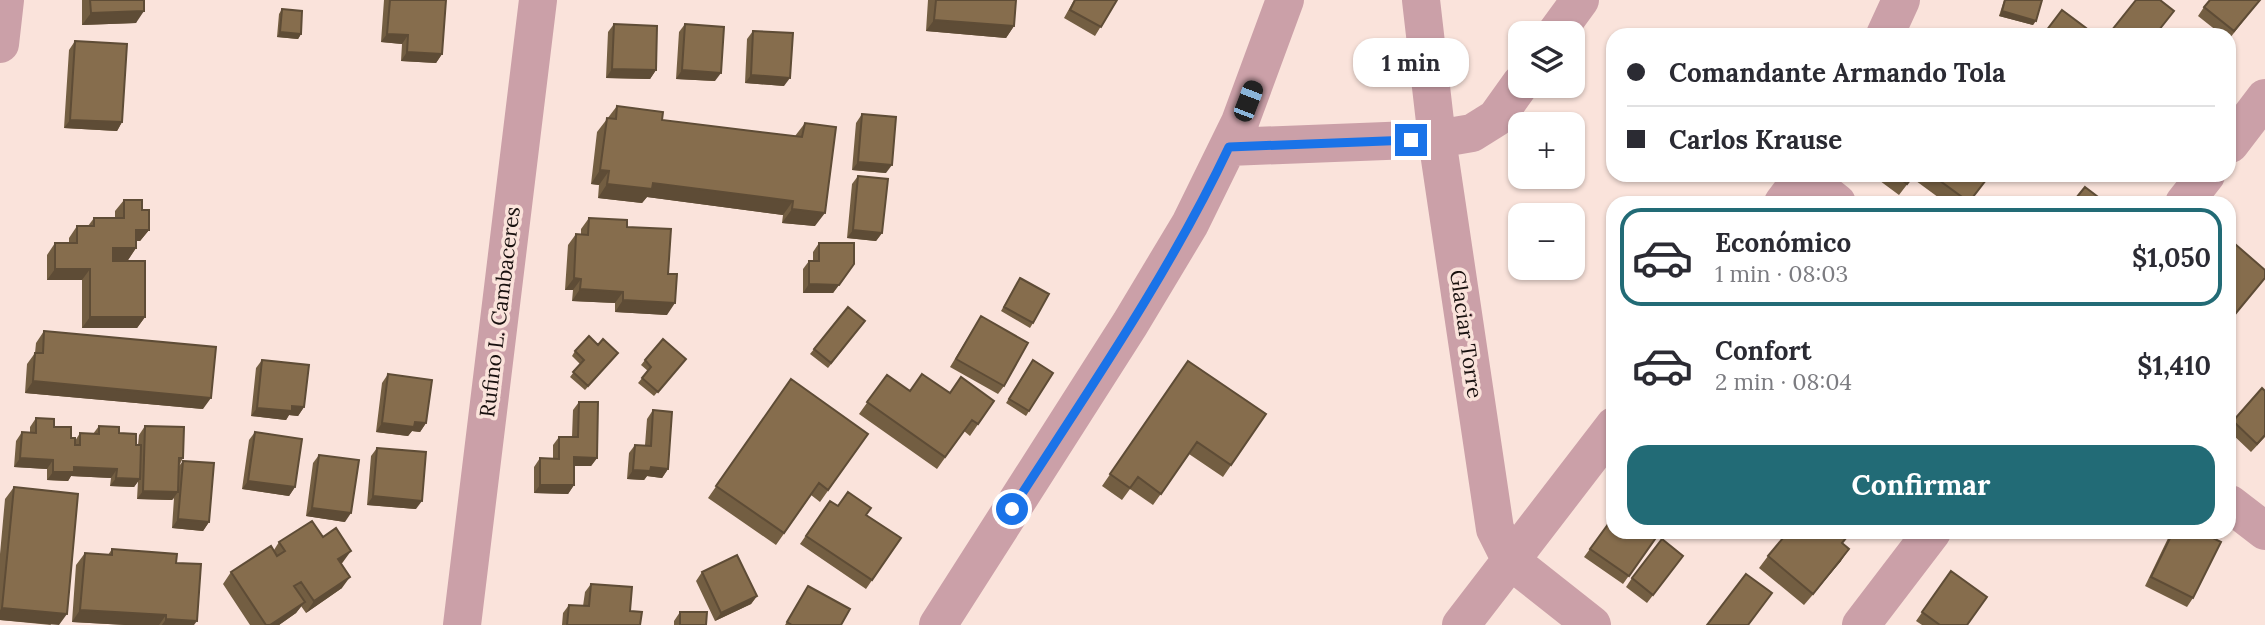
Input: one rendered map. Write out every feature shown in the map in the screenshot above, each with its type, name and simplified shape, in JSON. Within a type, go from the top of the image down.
[{"type":"street","name":"Rufino L. Cambaceres","points":[[462,625],[538,0]]},
{"type":"street","points":[[938,625],[1160,276],[1190,224],[1229,147],[1265,59],[1285,0]]},
{"type":"street","name":"Glaciar Torre","points":[[1421,0],[1437,139],[1495,529],[1511,561],[1592,625]]},
{"type":"street","points":[[1565,21],[1580,0]]},
{"type":"street","points":[[1888,28],[1901,0]]},
{"type":"street","points":[[1229,147],[1437,139],[1472,133],[1496,118],[1510,98]]},
{"type":"street","points":[[2236,136],[2265,98]]},
{"type":"street","points":[[2190,196],[2200,182]]},
{"type":"street","points":[[1796,185],[1821,196]]},
{"type":"street","points":[[1461,625],[1606,436]]},
{"type":"street","points":[[2236,509],[2265,531]]},
{"type":"street","points":[[1861,625],[1927,539]]},
{"type":"building","points":[[90,0],[144,0],[144,11],[91,13]]},
{"type":"building","points":[[390,0],[446,0],[442,54],[407,52],[408,35],[387,34]]},
{"type":"building","points":[[936,0],[1016,0],[1014,26],[934,20]]},
{"type":"building","points":[[1075,0],[1117,0],[1101,27],[1070,10]]},
{"type":"building","points":[[2005,0],[2042,0],[2036,21],[2002,11]]},
{"type":"building","points":[[2136,0],[2160,0],[2174,11],[2161,28],[2114,28]]},
{"type":"building","points":[[2210,0],[2260,0],[2236,29],[2230,28],[2204,7]]},
{"type":"building","points":[[282,9],[302,11],[301,34],[280,32]]},
{"type":"building","points":[[2062,10],[2086,28],[2048,28]]},
{"type":"building","points":[[614,24],[657,26],[656,70],[612,69]]},
{"type":"building","points":[[685,24],[724,27],[721,73],[682,70]]},
{"type":"building","points":[[753,31],[793,33],[790,78],[751,75]]},
{"type":"building","points":[[75,41],[127,44],[122,122],[70,120]]},
{"type":"building","points":[[617,106],[663,112],[662,120],[802,137],[805,123],[836,127],[825,213],[792,209],[793,201],[653,183],[652,189],[607,184],[609,171],[600,170],[607,118],[616,119]]},
{"type":"building","points":[[862,114],[896,117],[892,165],[858,162]]},
{"type":"building","points":[[858,176],[888,179],[882,233],[853,230]]},
{"type":"building","points":[[1942,182],[1984,182],[1974,196],[1961,196]]},
{"type":"building","points":[[2085,187],[2097,196],[2078,196]]},
{"type":"building","points":[[124,200],[142,200],[142,210],[149,210],[149,230],[136,230],[136,248],[113,248],[113,261],[145,261],[145,317],[90,317],[90,269],[55,269],[55,243],[77,243],[77,226],[94,226],[94,218],[124,218]]},
{"type":"building","points":[[589,218],[627,220],[627,227],[671,229],[668,274],[677,274],[675,303],[623,300],[623,292],[580,289],[581,279],[574,278],[576,234],[588,235]]},
{"type":"building","points":[[819,243],[854,243],[854,264],[839,285],[809,284],[809,261],[819,261]]},
{"type":"building","points":[[2236,245],[2265,270],[2265,278],[2236,313]]},
{"type":"building","points":[[1020,278],[1049,294],[1033,323],[1004,307]]},
{"type":"building","points":[[848,307],[865,321],[831,363],[814,349]]},
{"type":"building","points":[[981,316],[1028,343],[1004,386],[956,359]]},
{"type":"building","points":[[44,331],[216,347],[211,398],[33,381],[35,353],[43,353]]},
{"type":"building","points":[[589,336],[598,345],[603,339],[618,353],[588,386],[573,372],[584,360],[575,351]]},
{"type":"building","points":[[663,339],[686,359],[658,392],[642,378],[651,367],[645,360]]},
{"type":"building","points":[[262,360],[309,365],[304,407],[292,406],[292,411],[257,408]]},
{"type":"building","points":[[1033,360],[1053,373],[1029,411],[1009,399]]},
{"type":"building","points":[[1188,361],[1266,414],[1231,465],[1197,442],[1161,494],[1138,477],[1130,488],[1110,474]]},
{"type":"building","points":[[388,374],[432,380],[426,423],[415,422],[414,427],[382,423]]},
{"type":"building","points":[[922,374],[950,393],[961,377],[994,401],[978,424],[972,420],[945,457],[867,402],[887,375],[910,391]]},
{"type":"building","points":[[791,379],[868,434],[828,490],[819,483],[784,533],[716,486]]},
{"type":"building","points":[[2262,388],[2265,391],[2265,435],[2257,444],[2236,424],[2236,418]]},
{"type":"building","points":[[579,402],[598,402],[597,458],[574,457],[574,485],[540,485],[540,458],[559,459],[559,437],[578,437]]},
{"type":"building","points":[[653,410],[672,412],[668,469],[651,467],[650,471],[633,470],[635,445],[651,446]]},
{"type":"building","points":[[36,418],[54,419],[54,427],[71,427],[71,438],[75,438],[75,445],[80,445],[80,433],[99,434],[99,426],[119,427],[119,433],[136,434],[136,445],[141,445],[140,479],[116,478],[117,469],[74,467],[74,472],[53,472],[53,460],[20,458],[22,432],[36,433]]},
{"type":"building","points":[[145,426],[184,427],[183,458],[179,458],[178,492],[143,491]]},
{"type":"building","points":[[255,432],[302,439],[295,487],[248,481]]},
{"type":"building","points":[[377,448],[426,452],[422,501],[373,496]]},
{"type":"building","points":[[319,455],[359,460],[351,513],[312,508]]},
{"type":"building","points":[[183,461],[214,463],[209,522],[178,519]]},
{"type":"building","points":[[14,487],[78,494],[67,614],[2,608]]},
{"type":"building","points":[[848,492],[871,508],[866,515],[901,538],[872,580],[806,536],[830,501],[838,506]]},
{"type":"building","points":[[312,521],[323,537],[336,528],[351,551],[338,559],[350,577],[314,601],[301,582],[294,586],[305,602],[266,625],[231,572],[271,546],[277,556],[285,551],[279,542]]},
{"type":"building","points":[[1606,527],[1606,539],[1655,539],[1629,576],[1590,549]]},
{"type":"building","points":[[1662,539],[1683,556],[1653,595],[1632,578]]},
{"type":"building","points":[[1782,539],[1845,539],[1842,543],[1849,549],[1813,594],[1768,556]]},
{"type":"building","points":[[2170,539],[2215,539],[2221,542],[2193,598],[2151,577]]},
{"type":"building","points":[[112,549],[177,554],[176,563],[201,564],[197,621],[166,619],[166,615],[80,610],[85,553],[112,555]]},
{"type":"building","points":[[737,555],[757,596],[721,613],[702,572]]},
{"type":"building","points":[[1951,571],[1987,597],[1967,625],[1940,625],[1922,612]]},
{"type":"building","points":[[1746,574],[1772,593],[1748,625],[1707,625]]},
{"type":"building","points":[[591,584],[632,587],[630,611],[642,612],[640,625],[567,625],[569,605],[589,606]]},
{"type":"building","points":[[808,586],[850,609],[841,625],[792,625],[787,622]]},
{"type":"building","points":[[680,612],[707,612],[706,625],[680,625]]},
{"type":"route","points":[[1012,509],[1160,276],[1229,147],[1411,140]]}]
